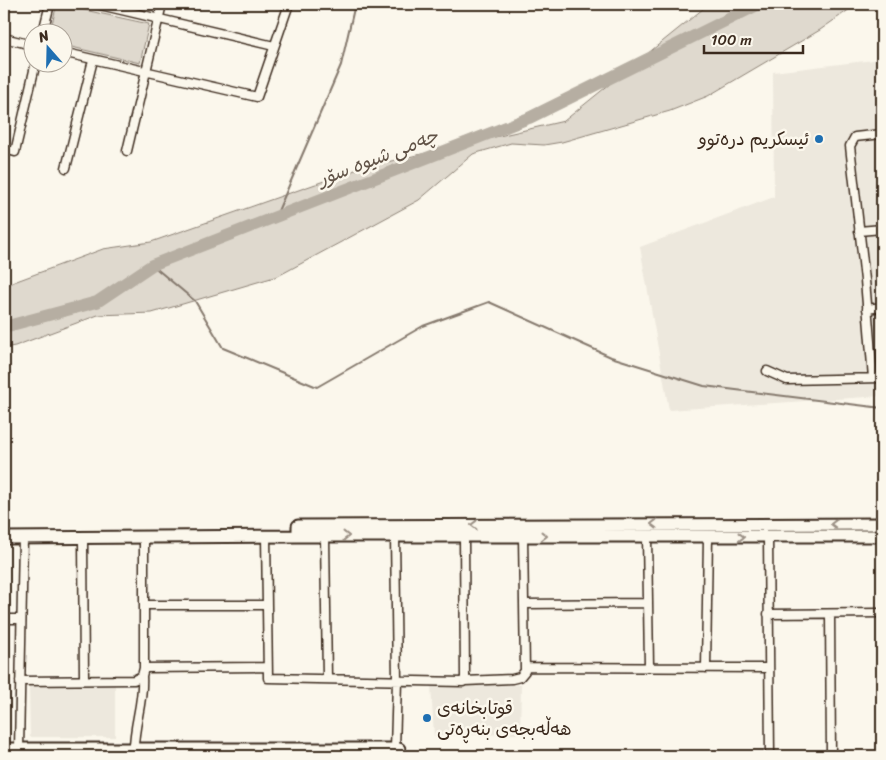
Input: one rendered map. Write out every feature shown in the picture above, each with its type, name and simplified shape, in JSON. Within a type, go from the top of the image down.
[{"type":"street","points":[[46,22],[50,4]]},
{"type":"street","points":[[96,4],[274,46]]},
{"type":"street","points":[[127,151],[162,4]]},
{"type":"street","points":[[72,55],[257,97],[288,4]]},
{"type":"street","points":[[4,38],[22,42]]},
{"type":"street","points":[[66,168],[93,60]]},
{"type":"street","points":[[4,150],[16,152],[34,72]]},
{"type":"street","points":[[873,378],[850,146],[854,137],[882,134]]},
{"type":"street","points":[[859,231],[882,229]]},
{"type":"street","points":[[867,309],[882,307]]},
{"type":"street","points":[[767,370],[787,380],[882,378]]},
{"type":"street","points":[[4,538],[266,536],[298,531],[682,524],[882,524]]},
{"type":"street","points":[[681,536],[682,524]]},
{"type":"street","points":[[298,531],[325,536],[882,536]]},
{"type":"street","points":[[266,536],[266,667],[268,678],[465,681],[516,679],[526,667],[523,536]]},
{"type":"street","points":[[325,536],[326,679]]},
{"type":"street","points":[[4,749],[393,752],[397,680],[394,536]]},
{"type":"street","points":[[464,536],[465,681]]},
{"type":"street","points":[[646,536],[649,667]]},
{"type":"street","points":[[706,668],[708,536]]},
{"type":"street","points":[[768,536],[770,756]]},
{"type":"street","points":[[141,751],[134,729],[143,689],[144,537]]},
{"type":"street","points":[[19,749],[23,538]]},
{"type":"street","points":[[83,538],[84,680]]},
{"type":"street","points":[[524,604],[648,603]]},
{"type":"street","points":[[144,605],[266,605]]},
{"type":"street","points":[[768,614],[882,613]]},
{"type":"street","points":[[830,614],[831,756]]},
{"type":"street","points":[[4,619],[20,619]]},
{"type":"street","points":[[144,668],[266,667]]},
{"type":"street","points":[[526,667],[769,668]]},
{"type":"street","points":[[20,681],[134,680],[142,676]]},
{"type":"shaded area","points":[[57,4],[149,24],[140,63],[72,47],[72,22],[52,22]]},
{"type":"shaded area","points":[[709,4],[857,4],[820,30],[708,96],[670,111],[562,142],[544,145],[511,143],[473,154],[419,200],[278,276],[152,313],[98,315],[15,346],[4,348],[4,287],[14,282],[103,249],[151,242],[361,168],[564,121]]},
{"type":"shaded area","points":[[882,59],[882,396],[669,410],[640,247],[774,197],[773,72]]},
{"type":"shaded area","points":[[115,684],[115,737],[30,737],[29,685]]},
{"type":"shaded area","points":[[521,685],[520,734],[434,736],[431,686]]},
{"type":"waterway","points":[[275,218],[341,65],[355,4]]},
{"type":"waterway","name":"چەمی شیوە سۆر","points":[[4,327],[97,302],[152,265],[529,118],[759,4]]},
{"type":"waterway","points":[[152,265],[195,301],[223,348],[317,387],[423,326],[489,302],[611,357],[704,386],[882,408]]},
{"type":"place","name":"ئیسکریم درەتوو","points":[[819,139]]},
{"type":"place","name":"قوتابخانەی هەڵەبجەی بنەڕەتی","points":[[427,718]]}]
